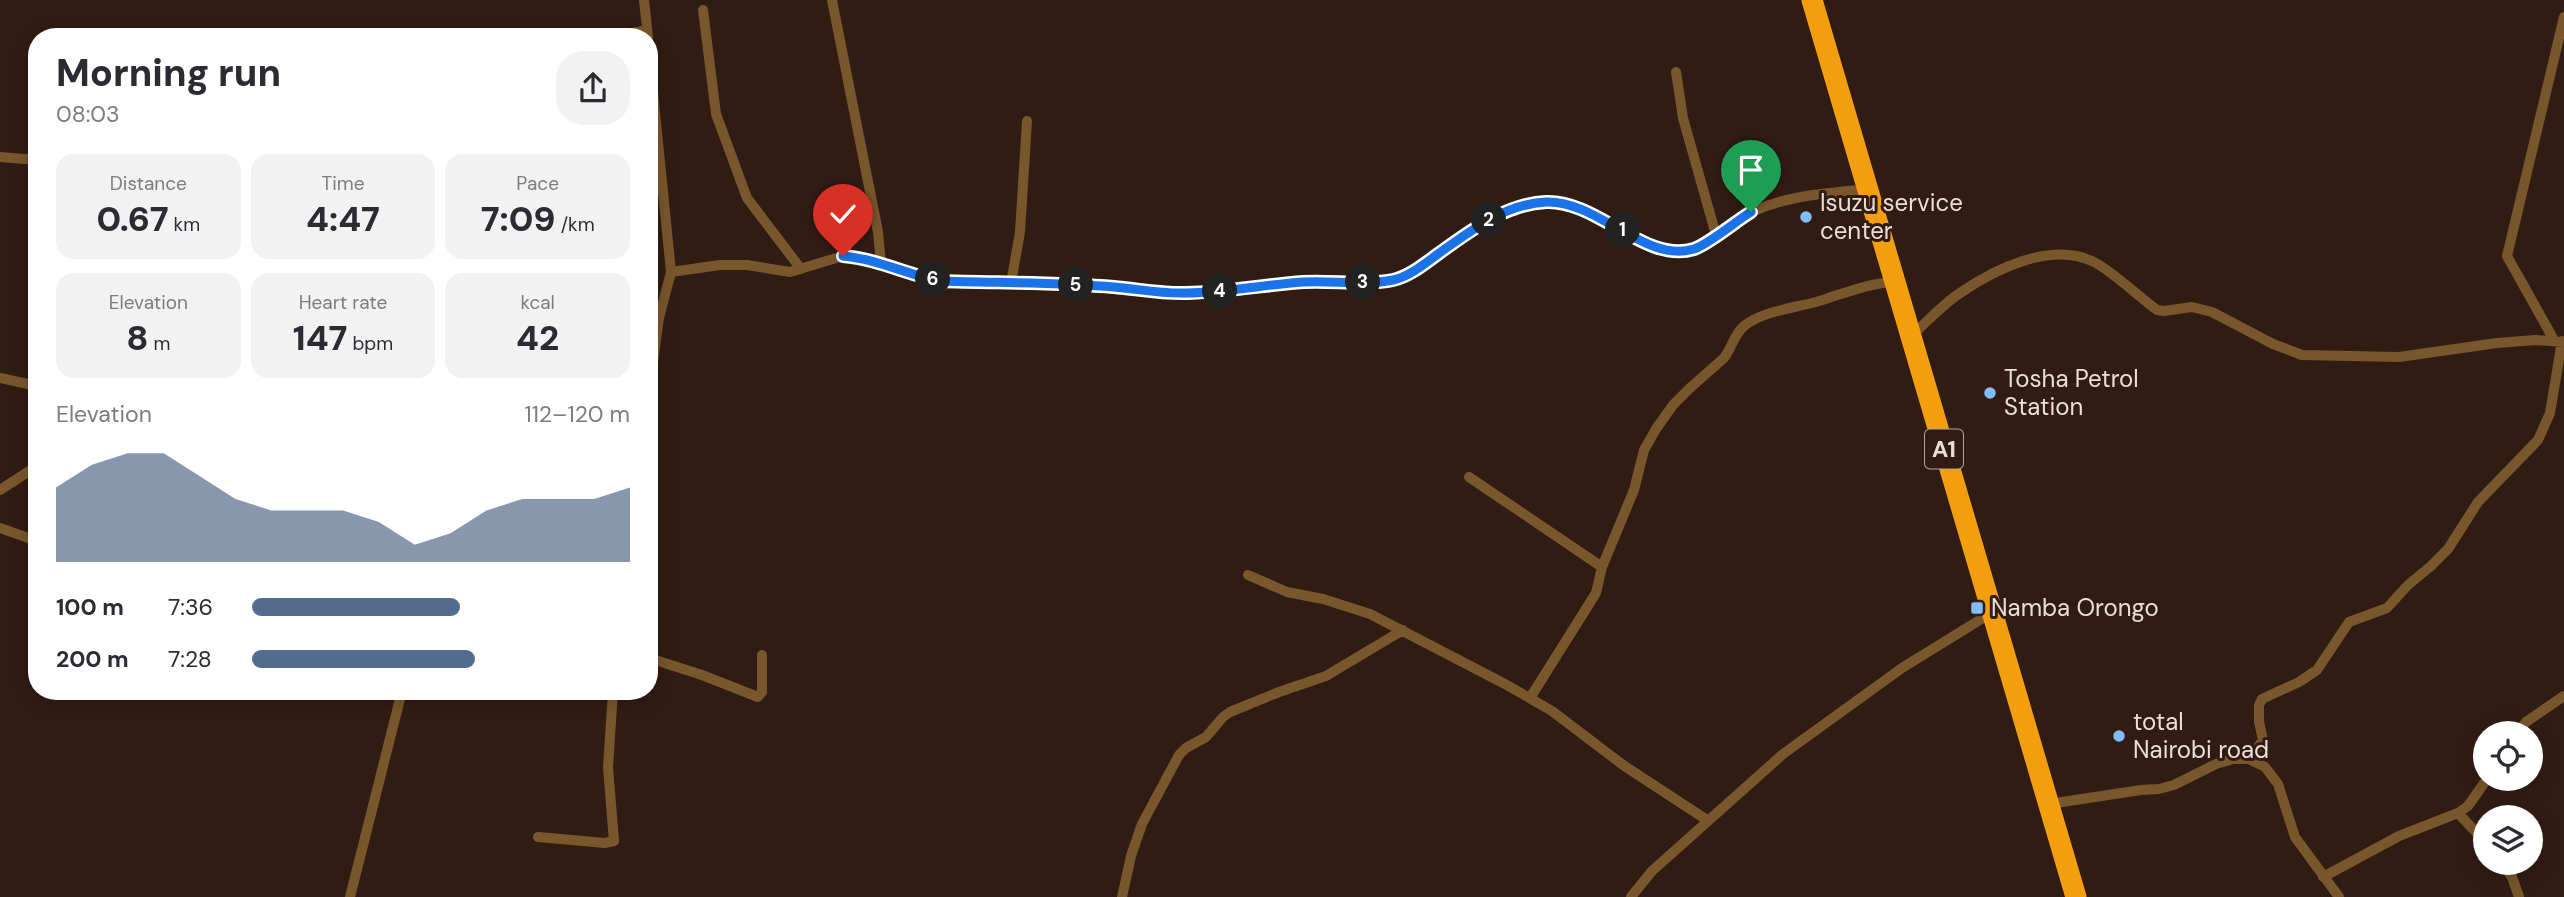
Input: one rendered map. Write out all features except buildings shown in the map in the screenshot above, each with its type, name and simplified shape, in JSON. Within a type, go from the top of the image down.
[{"type":"highway","name":"A1","points":[[1812,0],[2076,897]]},
{"type":"street","points":[[644,0],[647,28]]},
{"type":"street","points":[[832,0],[878,232],[881,263]]},
{"type":"street","points":[[703,10],[716,114],[747,198],[801,269]]},
{"type":"street","points":[[2249,759],[2263,740],[2259,722],[2259,705],[2262,699],[2300,682],[2317,670],[2349,622],[2387,608],[2408,585],[2431,566],[2448,549],[2478,502],[2538,440],[2550,414],[2560,341],[2507,256],[2564,17]]},
{"type":"street","points":[[1676,72],[1684,118],[1716,234]]},
{"type":"street","points":[[1011,283],[1020,232],[1027,121]]},
{"type":"street","points":[[658,142],[671,272],[658,307]]},
{"type":"street","points":[[0,157],[28,159]]},
{"type":"street","points":[[671,272],[720,265],[747,265],[790,272],[843,256],[865,258],[915,276],[939,281],[1114,287],[1166,293],[1304,282],[1393,280],[1416,270],[1470,231],[1521,205],[1548,202],[1572,206],[1596,214],[1643,241],[1667,250],[1692,250],[1751,212],[1778,202],[1868,189]]},
{"type":"street","points":[[1910,337],[1958,294],[1993,273],[2033,259],[2059,254],[2094,261],[2158,310],[2192,307],[2212,312],[2273,344],[2302,355],[2399,357],[2487,344],[2560,341]]},
{"type":"street","points":[[1530,698],[1596,593],[1602,567],[1634,490],[1644,450],[1673,405],[1724,358],[1731,350],[1738,331],[1746,324],[1765,315],[1869,284],[1895,282]]},
{"type":"street","points":[[0,378],[28,384]]},
{"type":"street","points":[[0,490],[28,472]]},
{"type":"street","points":[[1469,477],[1602,567]]},
{"type":"street","points":[[0,528],[28,538]]},
{"type":"street","points":[[1248,575],[1287,592],[1324,599],[1370,614],[1403,630],[1552,711],[1623,765],[1707,820]]},
{"type":"street","points":[[1631,897],[1652,871],[1783,754],[1902,668],[1992,612]]},
{"type":"street","points":[[1122,897],[1131,856],[1142,824],[1179,755],[1186,748],[1206,737],[1230,712],[1326,676],[1403,630]]},
{"type":"street","points":[[658,661],[758,697],[762,692],[762,655]]},
{"type":"street","points":[[2527,721],[2564,696]]},
{"type":"street","points":[[350,897],[400,700]]},
{"type":"street","points":[[538,837],[605,843],[614,841],[608,767],[612,700]]},
{"type":"street","points":[[2049,804],[2160,789],[2175,785],[2216,764],[2233,759],[2249,759],[2265,767],[2278,784],[2295,837],[2339,897]]},
{"type":"street","points":[[2323,877],[2399,836],[2458,813],[2468,806],[2479,791]]},
{"type":"street","points":[[2458,813],[2473,829]]},
{"type":"street","points":[[2510,875],[2519,897]]},
{"type":"place","name":"Isuzu service center","points":[[1806,217]]},
{"type":"place","name":"Tosha Petrol Station","points":[[1990,393]]},
{"type":"place","name":"Namba Orongo","points":[[1977,608]]},
{"type":"place","name":"total Nairobi road","points":[[2119,736]]},
{"type":"route","points":[[843,256],[865,258],[915,276],[939,281],[1114,287],[1190,293],[1304,282],[1393,280],[1416,270],[1470,231],[1521,205],[1548,202],[1572,206],[1596,214],[1643,241],[1667,250],[1680,251],[1702,246],[1751,212]]}]
